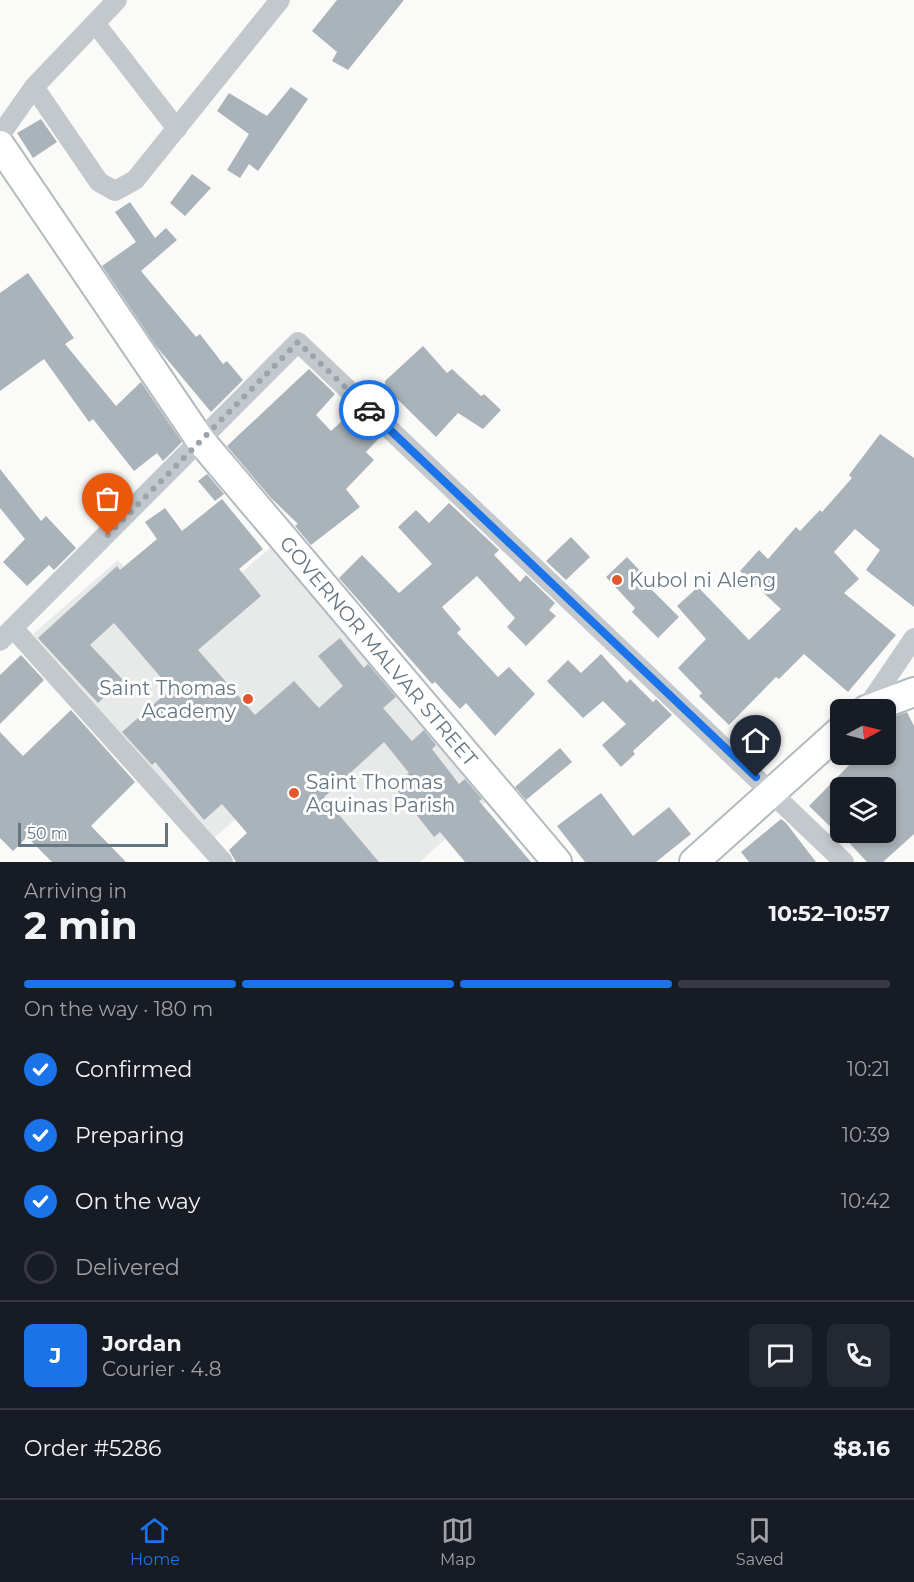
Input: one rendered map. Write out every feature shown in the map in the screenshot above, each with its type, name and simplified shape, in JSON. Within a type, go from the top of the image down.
[{"type":"main road","name":"GOVERNOR MALVAR STREET","points":[[0,145],[201,441],[557,862]]},
{"type":"main road","points":[[895,699],[914,692]]},
{"type":"main road","points":[[694,862],[830,740]]},
{"type":"street","points":[[0,135],[34,87],[117,0]]},
{"type":"street","points":[[34,87],[99,182],[115,191],[135,180],[275,3]]},
{"type":"street","points":[[95,24],[177,129]]},
{"type":"street","points":[[223,862],[7,635],[298,342],[844,862]]},
{"type":"street","points":[[872,699],[914,638]]},
{"type":"shaded area","name":"Saint Thomas Academy","points":[[271,547],[490,798],[420,862],[379,862],[297,765],[214,838],[33,634],[118,560],[178,628]]},
{"type":"building","points":[[337,0],[404,0],[348,70],[332,61],[337,52],[312,31]]},
{"type":"building","points":[[291,87],[308,99],[258,171],[249,164],[240,178],[227,170],[249,134],[217,111],[229,93],[267,116]]},
{"type":"building","points":[[41,119],[57,142],[33,158],[17,133]]},
{"type":"building","points":[[192,174],[211,188],[185,216],[170,203]]},
{"type":"building","points":[[130,202],[155,238],[166,228],[177,240],[141,271],[196,337],[200,334],[223,364],[227,361],[243,380],[211,412],[156,346],[102,266],[136,242],[115,212]]},
{"type":"building","points":[[28,273],[74,338],[65,344],[116,406],[141,382],[182,442],[163,461],[157,453],[134,471],[93,419],[89,422],[44,359],[0,391],[0,293]]},
{"type":"building","points":[[423,346],[447,373],[452,369],[481,396],[484,394],[501,410],[483,429],[458,413],[436,437],[385,387],[385,381]]},
{"type":"building","points":[[309,369],[335,394],[316,415],[331,431],[353,411],[380,437],[366,452],[374,460],[346,489],[360,507],[311,545],[295,526],[298,524],[271,498],[227,446]]},
{"type":"building","points":[[880,434],[914,458],[914,607],[866,570],[880,550],[855,529],[834,552],[859,579],[844,593],[896,635],[848,692],[804,654],[779,679],[776,677],[729,725],[699,696],[702,693],[678,668],[706,639],[677,606],[698,587],[749,640],[781,609],[740,571],[759,550],[768,559],[796,527],[800,531],[820,510],[822,512],[852,478],[849,475]]},
{"type":"building","points":[[0,469],[41,521],[46,516],[76,548],[54,570],[49,565],[27,586],[3,562],[25,539],[0,508]]},
{"type":"building","points":[[207,474],[224,494],[215,501],[198,481]]},
{"type":"building","name":"Saint Thomas Academy","points":[[222,499],[263,549],[239,569],[261,596],[198,650],[255,715],[294,681],[319,708],[343,686],[318,656],[340,638],[364,668],[368,664],[396,697],[383,708],[412,741],[424,730],[436,745],[432,749],[459,784],[465,779],[482,799],[479,801],[531,862],[465,862],[440,832],[434,837],[393,785],[409,773],[384,742],[324,797],[379,862],[236,862],[229,850],[247,833],[222,804],[204,820],[155,762],[152,765],[122,732],[171,689],[114,623],[90,645],[123,680],[98,703],[38,638],[117,566],[120,570],[157,539],[145,522],[165,508],[182,531]]},
{"type":"building","points":[[449,503],[499,550],[494,555],[520,582],[526,575],[555,603],[549,610],[556,616],[526,646],[507,627],[515,618],[477,576],[442,607],[461,629],[457,633],[498,677],[509,667],[535,694],[495,736],[466,703],[460,709],[435,682],[432,684],[339,578],[362,555],[399,593],[432,564],[398,527],[416,510],[429,523]]},
{"type":"building","points":[[571,537],[590,557],[566,580],[546,561]]},
{"type":"building","points":[[627,557],[643,574],[640,578],[679,617],[658,638],[632,612],[635,608],[606,577]]},
{"type":"building","points":[[601,654],[627,683],[630,679],[653,702],[656,699],[672,715],[633,751],[635,754],[621,767],[602,745],[626,724],[603,701],[583,718],[547,681],[568,660],[581,673]]},
{"type":"building","points":[[21,655],[44,680],[0,724],[0,675]]},
{"type":"building","points":[[71,710],[135,782],[91,826],[126,862],[52,862],[27,837],[13,851],[0,838],[0,732],[23,756]]},
{"type":"building","points":[[907,712],[914,726],[914,834],[883,862],[867,862],[849,843],[896,843],[896,777],[837,777],[849,765],[896,765],[896,716]]},
{"type":"building","points":[[560,748],[572,762],[526,800],[515,787]]},
{"type":"building","points":[[830,785],[830,826],[809,806]]},
{"type":"building","points":[[601,793],[633,836],[669,807],[691,834],[656,862],[585,862],[557,826]]},
{"type":"building","points":[[781,819],[816,862],[749,862],[741,852]]},
{"type":"way so far","points":[[108,535],[298,342],[369,410]]},
{"type":"place","name":"Kubol ni Aleng","points":[[617,580]]},
{"type":"place","name":"Saint Thomas Academy","points":[[248,699]]},
{"type":"place","name":"Saint Thomas Aquinas Parish","points":[[294,793]]},
{"type":"route","points":[[369,410],[756,777]]}]
